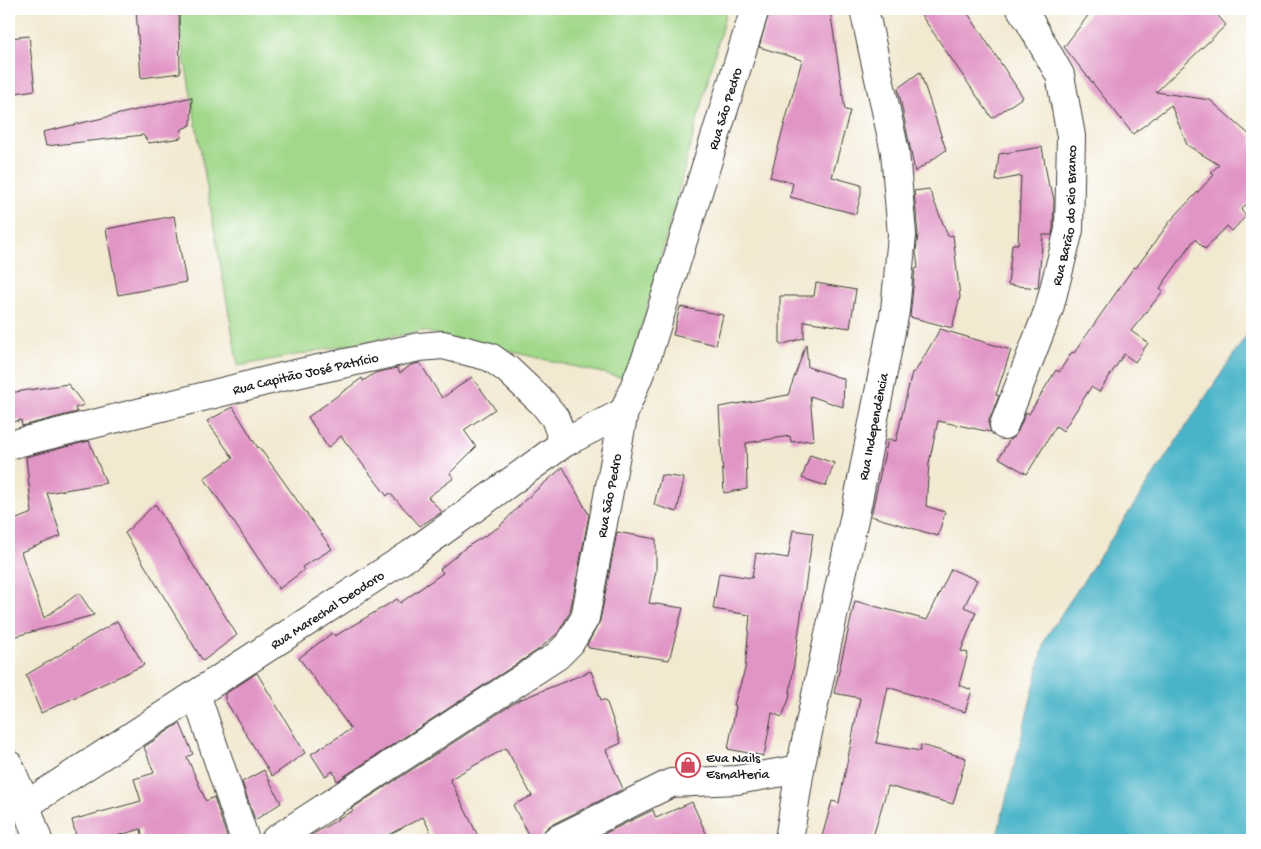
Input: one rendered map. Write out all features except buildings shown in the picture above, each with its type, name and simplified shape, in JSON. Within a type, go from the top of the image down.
[{"type":"street","name":"Rua São Pedro","points":[[275,840],[557,656],[570,643],[585,618],[624,412],[648,353],[755,9]]},
{"type":"street","name":"Rua Independência","points":[[789,840],[800,769],[856,510],[896,312],[902,235],[895,152],[864,9]]},
{"type":"street","name":"Rua Barão do Rio Branco","points":[[1004,425],[1049,309],[1069,230],[1071,136],[1060,75],[1033,13]]},
{"type":"street","name":"Rua Capitão José Patrício","points":[[9,445],[419,346],[443,345],[490,357],[507,369],[543,402],[555,418],[564,443]]},
{"type":"street","name":"Rua Marechal Deodoro","points":[[26,805],[411,554],[564,443],[624,412]]},
{"type":"street","points":[[196,694],[245,840]]},
{"type":"street","points":[[9,765],[38,840]]},
{"type":"street","points":[[556,840],[671,782],[737,780],[800,769]]},
{"type":"green space","points":[[176,9],[727,9],[628,379],[422,331],[238,366]]},
{"type":"water","points":[[1252,327],[1252,840],[996,840],[1046,637]]},
{"type":"place","name":"Eva Nails Esmalteria","points":[[688,765]]}]
